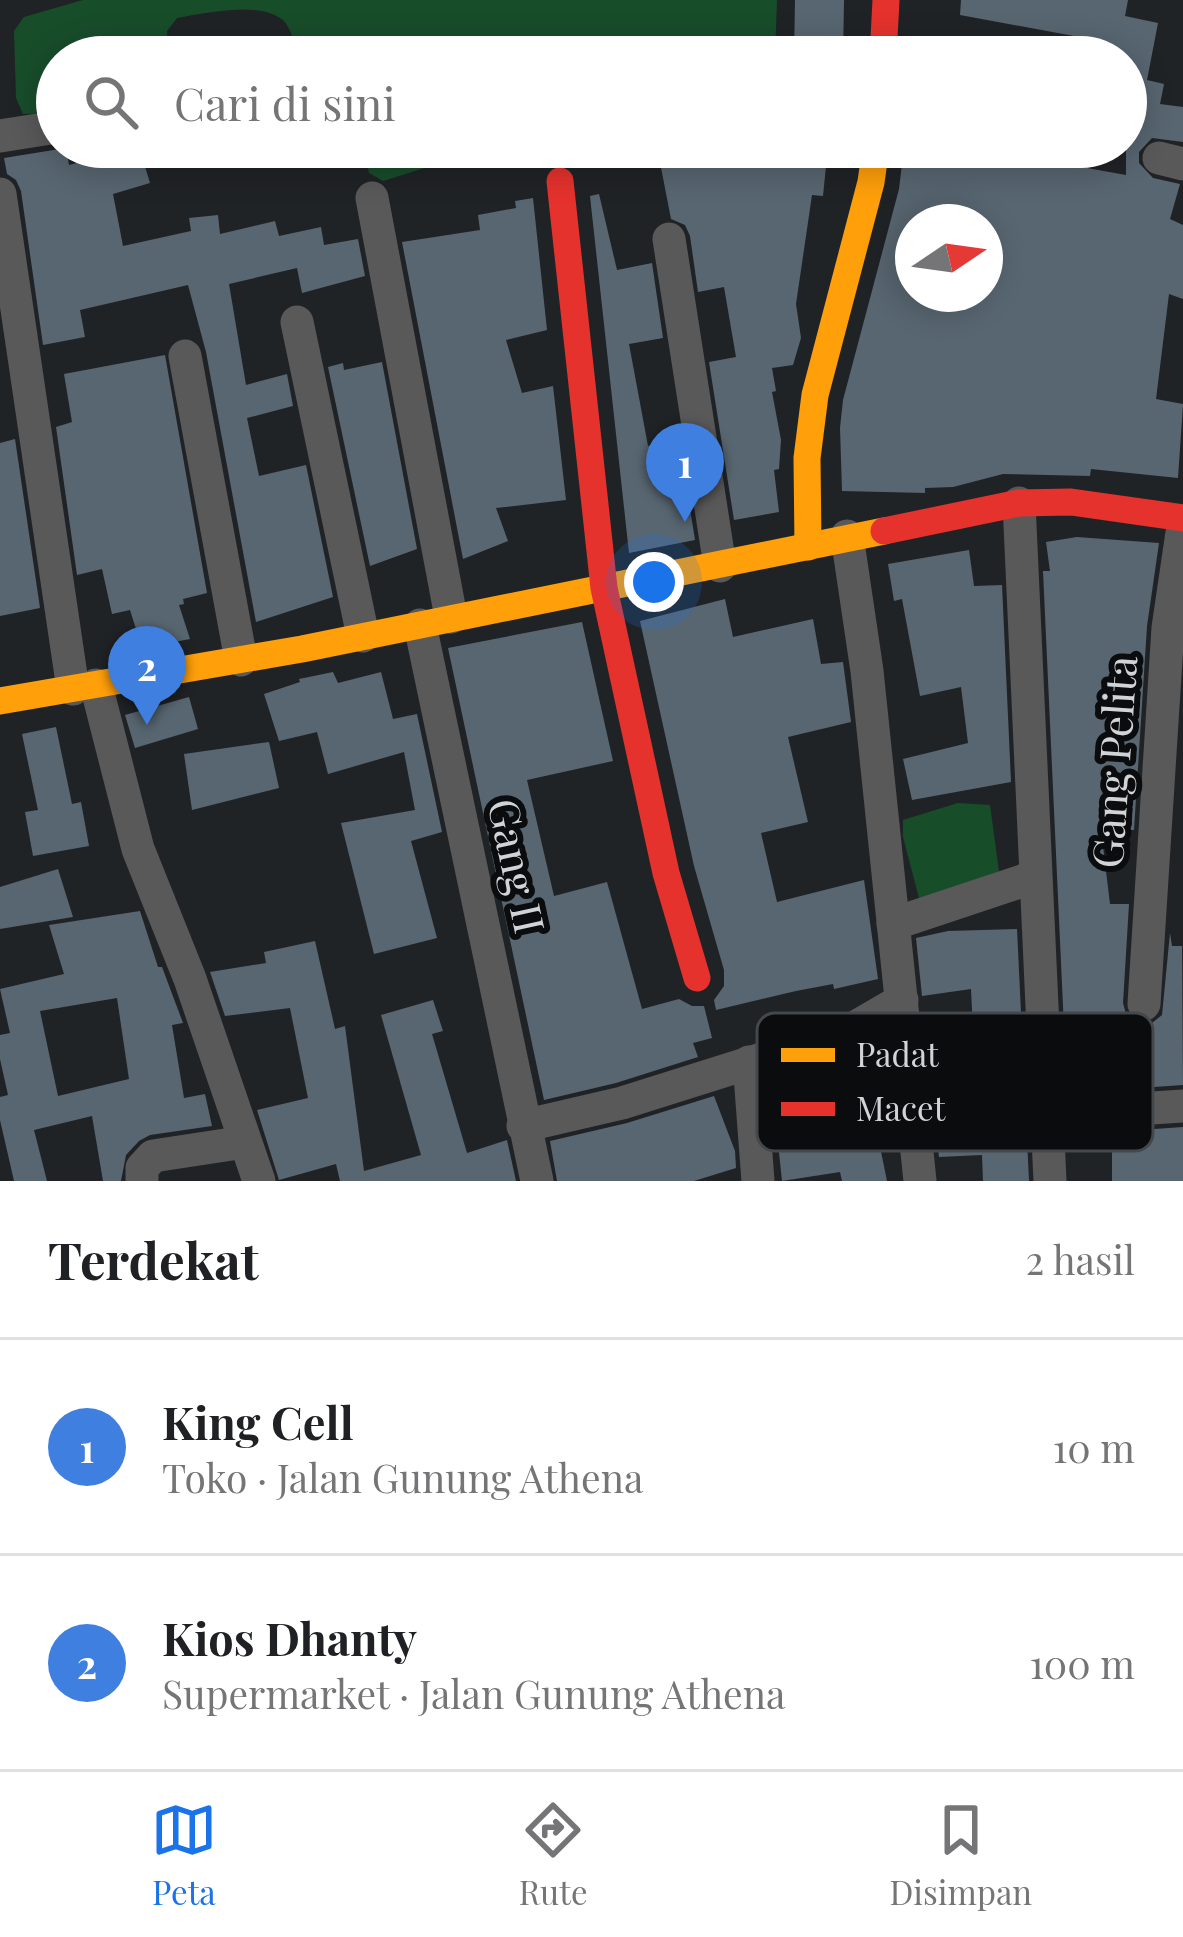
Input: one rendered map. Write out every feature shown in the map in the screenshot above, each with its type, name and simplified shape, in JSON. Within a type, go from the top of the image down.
[{"type":"street","points":[[884,36],[886,0]]},
{"type":"street","points":[[0,136],[36,131]]},
{"type":"street","points":[[808,547],[807,458],[815,395],[873,168]]},
{"type":"street","points":[[560,181],[604,588],[666,873],[697,978]]},
{"type":"street","points":[[0,194],[85,687],[138,849],[190,979],[259,1181]]},
{"type":"street","name":"Gang II","points":[[372,198],[436,621],[537,1181]]},
{"type":"street","points":[[669,239],[720,566]]},
{"type":"street","points":[[297,322],[363,636]]},
{"type":"street","points":[[185,356],[241,660]]},
{"type":"street","points":[[0,700],[241,660],[1019,503],[1072,502],[1183,522]]},
{"type":"street","points":[[1019,503],[1041,1013]]},
{"type":"street","name":"Gang Pelita","points":[[1144,1004],[1168,628],[1183,522]]},
{"type":"street","points":[[847,536],[867,671],[903,1013]]},
{"type":"street","points":[[893,924],[1034,877]]},
{"type":"street","points":[[880,1013],[902,1000]]},
{"type":"street","points":[[524,1126],[622,1103],[757,1060]]},
{"type":"street","points":[[749,1062],[758,1181]]},
{"type":"street","points":[[1153,1108],[1183,1106]]},
{"type":"street","points":[[142,1181],[142,1168],[153,1156],[244,1142]]},
{"type":"street","points":[[917,1151],[920,1181]]},
{"type":"street","points":[[1049,1151],[1050,1181]]},
{"type":"green space","points":[[83,0],[777,0],[776,36],[292,36],[275,15],[234,10],[177,18],[167,36],[36,36],[36,114],[23,114],[16,98],[14,31],[24,17]]},
{"type":"green space","points":[[368,168],[425,168],[383,181]]},
{"type":"green space","points":[[958,803],[990,805],[1000,879],[919,898],[903,820]]},
{"type":"building","points":[[795,0],[844,0],[843,36],[794,36]]},
{"type":"building","points":[[961,0],[1128,0],[1125,16],[1158,23],[1147,80],[1147,36],[1074,36],[960,15]]},
{"type":"building","points":[[1147,80],[1164,84],[1160,104],[1183,107],[1183,142],[1152,138],[1147,143]]},
{"type":"building","points":[[36,153],[36,168],[145,168],[150,183],[113,194],[123,246],[191,231],[189,218],[218,215],[220,234],[275,221],[279,236],[321,227],[324,245],[358,239],[365,276],[302,293],[297,268],[229,284],[246,385],[287,374],[293,406],[247,418],[259,476],[306,465],[333,597],[256,622],[206,352],[188,285],[80,310],[85,337],[43,345],[21,191],[7,174],[4,158]]},
{"type":"building","points":[[661,168],[826,168],[823,196],[812,195],[796,304],[801,338],[793,365],[772,368],[781,440],[779,469],[774,470],[779,512],[734,520],[709,362],[736,357],[724,287],[698,292],[690,236],[685,225],[671,219]]},
{"type":"building","points":[[902,168],[1087,168],[1126,175],[1126,168],[1144,168],[1153,178],[1180,184],[1170,219],[1183,225],[1183,299],[1169,294],[1156,399],[1183,404],[1178,478],[1091,469],[1090,476],[1003,474],[953,487],[925,488],[925,493],[842,491],[843,400],[895,204],[895,312],[1003,312],[1003,204],[895,204]]},
{"type":"building","points":[[599,194],[617,270],[652,263],[663,338],[629,344],[648,446],[679,441],[695,540],[629,553],[590,196]]},
{"type":"building","points":[[533,198],[547,330],[506,340],[522,393],[553,386],[566,500],[496,508],[508,541],[463,559],[402,242],[480,230],[478,215],[516,208],[515,201]]},
{"type":"building","points":[[165,355],[207,593],[183,599],[184,604],[179,605],[190,639],[142,648],[130,610],[112,614],[102,569],[77,575],[56,427],[72,422],[64,374]]},
{"type":"building","points":[[382,362],[417,549],[370,566],[328,367],[343,363],[344,370]]},
{"type":"building","points":[[15,439],[40,608],[0,616],[0,443]]},
{"type":"building","points":[[1077,537],[1159,543],[1147,626],[1134,830],[1101,830],[1110,904],[1129,904],[1126,1013],[1063,1013],[1043,571],[1050,571],[1046,542]]},
{"type":"building","points":[[969,550],[974,586],[1002,585],[1011,782],[912,800],[903,759],[968,743],[961,687],[920,696],[902,599],[894,601],[888,564]]},
{"type":"building","points":[[725,599],[733,637],[813,619],[821,664],[843,662],[851,722],[788,737],[808,822],[761,833],[777,902],[864,880],[878,979],[796,991],[716,1010],[714,1000],[724,986],[724,970],[694,866],[640,621]]},
{"type":"building","points":[[582,622],[613,761],[527,780],[554,896],[607,882],[642,1009],[679,999],[704,1006],[712,1038],[693,1043],[698,1057],[544,1100],[448,648]]},
{"type":"building","points":[[333,672],[338,683],[381,672],[393,719],[417,714],[442,832],[411,841],[437,938],[374,954],[341,823],[415,810],[404,752],[328,774],[317,732],[279,741],[264,694],[299,679]]},
{"type":"building","points":[[189,697],[198,729],[135,748],[125,715]]},
{"type":"building","points":[[56,727],[72,804],[81,802],[89,846],[33,856],[25,812],[38,810],[22,734]]},
{"type":"building","points":[[269,742],[279,788],[192,810],[184,754]]},
{"type":"building","points":[[58,869],[73,917],[0,929],[0,887]]},
{"type":"building","points":[[140,911],[183,1023],[172,1025],[184,1098],[205,1094],[212,1126],[150,1135],[139,1141],[126,1155],[121,1181],[103,1181],[92,1116],[34,1130],[47,1181],[14,1181],[0,1120],[0,1097],[8,1095],[0,1035],[10,1033],[0,989],[64,974],[49,925]],"holes":[[[117,998],[129,1079],[58,1096],[40,1011]]]},
{"type":"building","points":[[1017,929],[1021,1013],[972,1013],[971,989],[922,996],[916,938],[948,931]]},
{"type":"building","points":[[1170,933],[1172,946],[1182,946],[1183,1085],[1153,1087],[1153,1022],[1162,1015]]},
{"type":"building","points":[[315,941],[335,1029],[345,1026],[364,1171],[421,1155],[381,1015],[433,1000],[443,1031],[432,1034],[467,1153],[507,1140],[516,1181],[340,1181],[336,1164],[279,1180],[257,1110],[308,1098],[290,1008],[225,1016],[210,972],[266,963],[264,952]]},
{"type":"building","points":[[714,1096],[735,1151],[736,1168],[694,1181],[557,1181],[550,1141]]},
{"type":"building","points":[[1183,1127],[1183,1181],[1112,1181],[1112,1151],[1153,1151],[1153,1129]]},
{"type":"building","points":[[779,1151],[881,1151],[887,1181],[842,1181],[840,1172],[782,1181]]},
{"type":"building","points":[[938,1151],[1028,1151],[1029,1181],[983,1181],[982,1155],[939,1157]]},
{"type":"traffic: slow","points":[[808,547],[807,458],[815,395],[873,168]]},
{"type":"traffic: slow","points":[[0,701],[302,649],[884,531]]},
{"type":"traffic: jam","points":[[884,36],[886,0]]},
{"type":"traffic: jam","points":[[560,181],[604,588],[666,873],[697,978]]},
{"type":"traffic: jam","points":[[884,531],[1019,503],[1071,502],[1183,518]]},
{"type":"place","name":"King Cell","points":[[685,522]]},
{"type":"place","name":"Kios Dhanty","points":[[147,725]]}]
